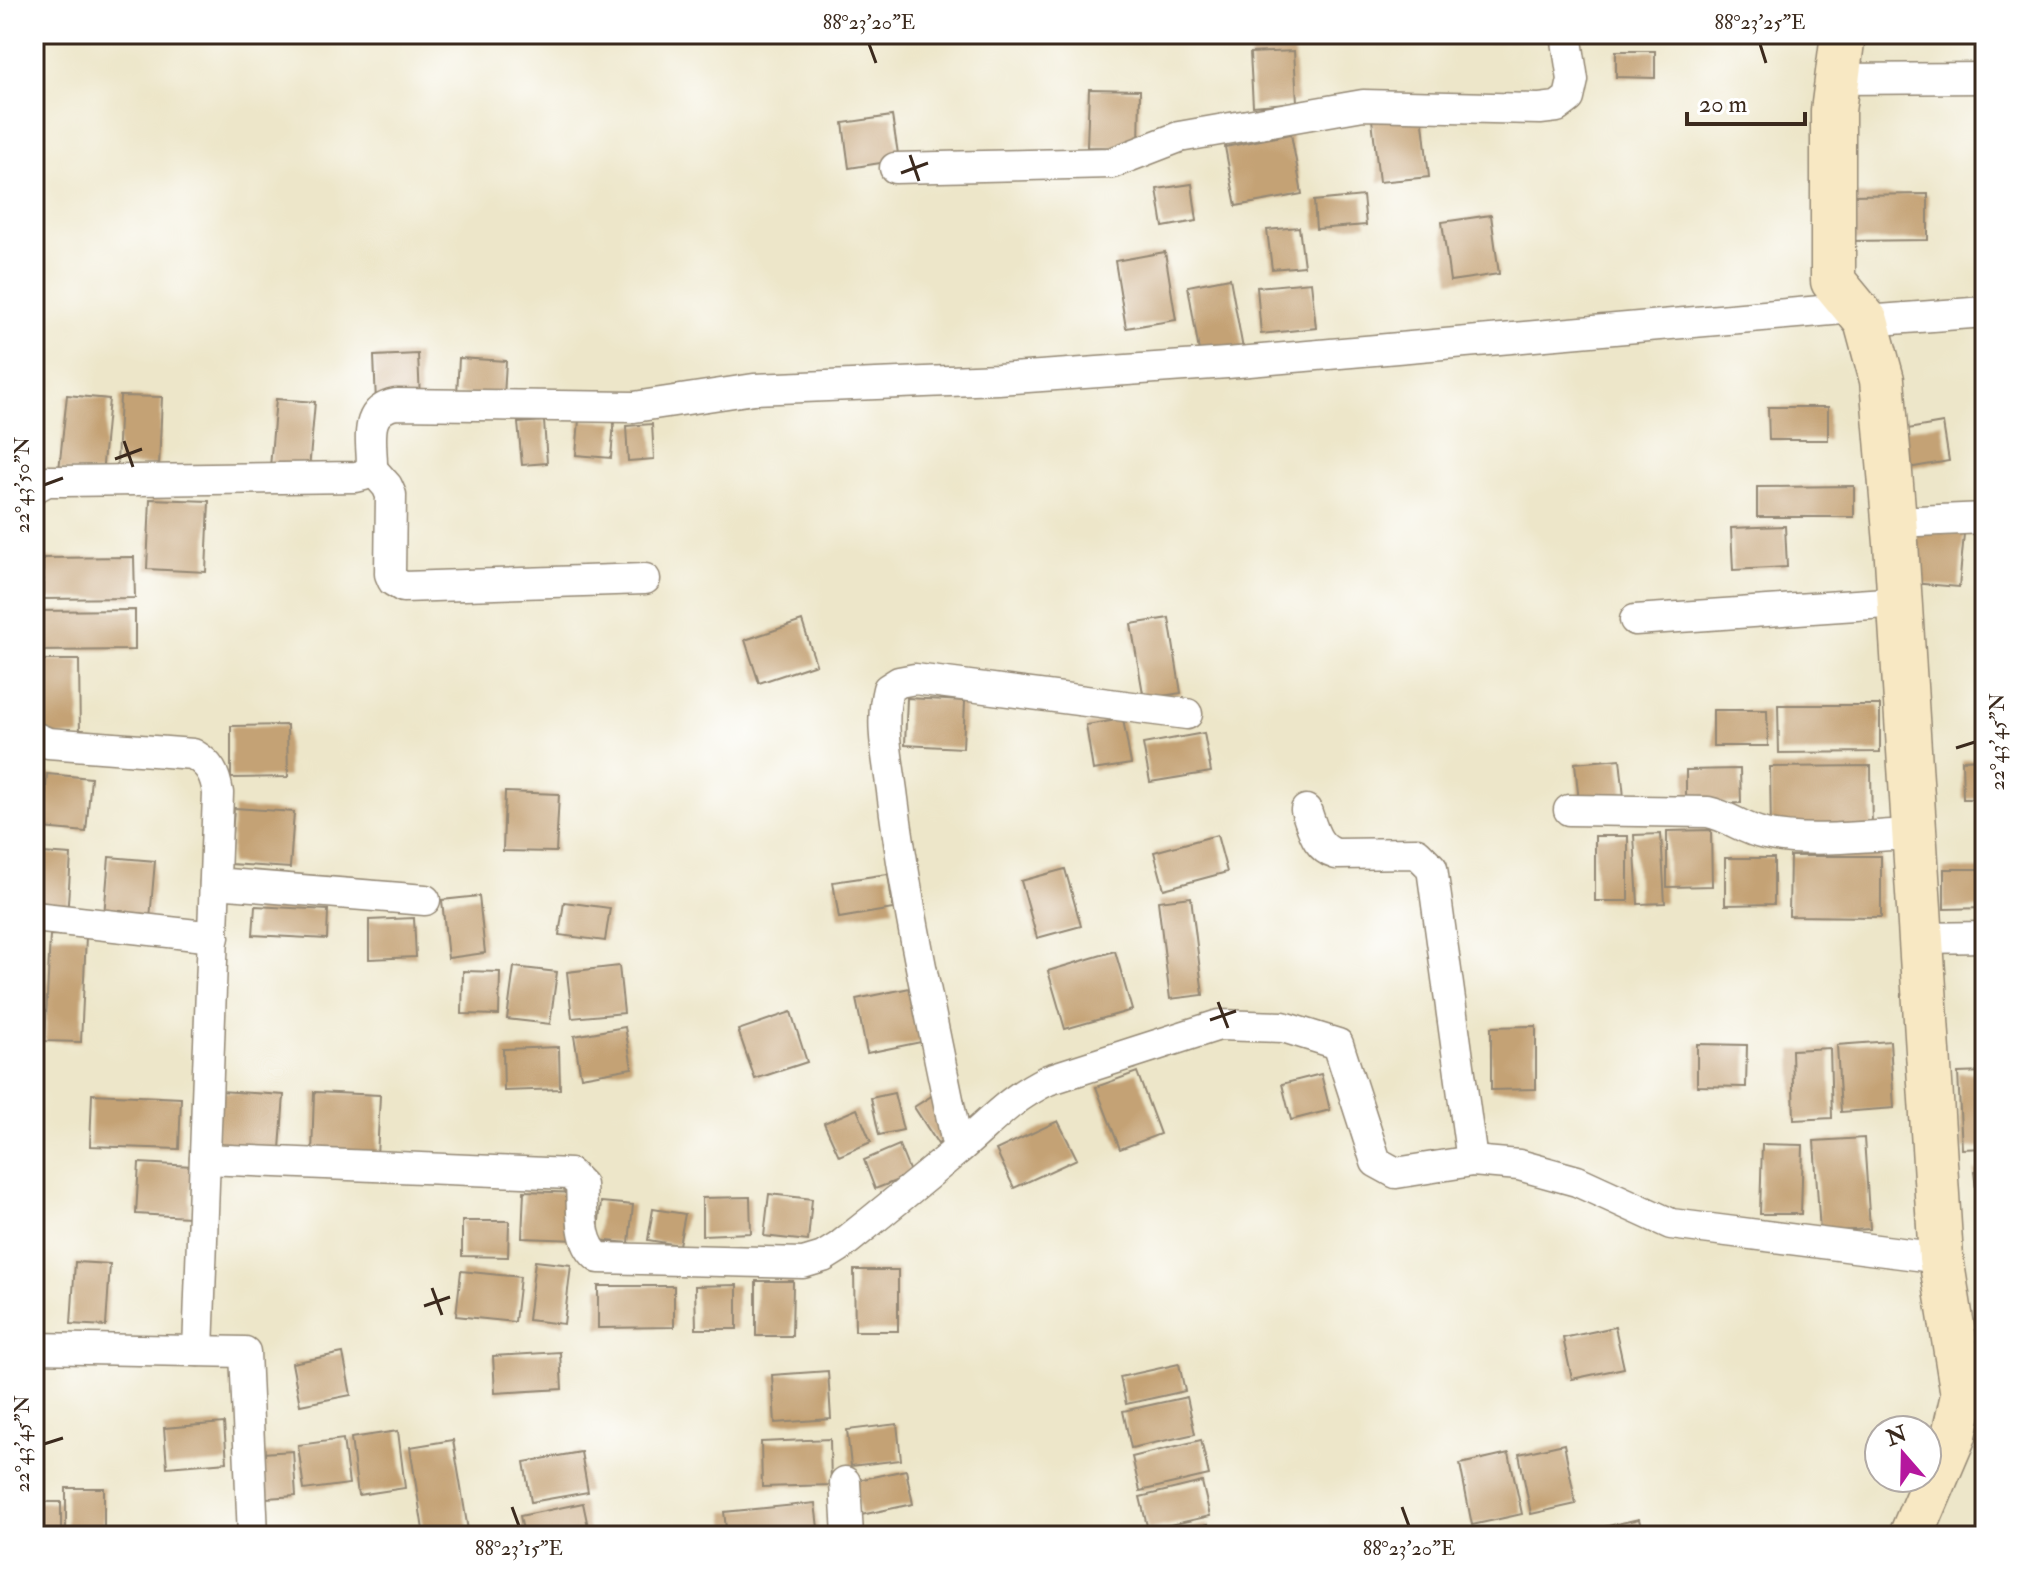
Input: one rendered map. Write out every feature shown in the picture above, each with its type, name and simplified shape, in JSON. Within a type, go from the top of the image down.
[{"type":"street","points":[[895,168],[1112,163],[1179,137],[1363,105],[1557,107],[1569,98],[1573,80],[1566,34]]},
{"type":"street","points":[[1843,34],[1833,111],[1833,281],[1861,315],[1882,380],[1895,522],[1941,1258],[1974,1395],[1911,1536]]},
{"type":"street","points":[[1837,79],[1985,78]]},
{"type":"street","points":[[645,579],[403,587],[393,581],[390,574],[391,495],[371,468],[372,419],[377,411],[396,404],[634,407],[754,389],[998,379],[1861,315],[1985,312]]},
{"type":"street","points":[[34,488],[47,481],[356,477],[364,475],[371,468]]},
{"type":"street","points":[[1895,522],[1985,518]]},
{"type":"street","points":[[1635,620],[1900,602]]},
{"type":"street","points":[[958,1149],[904,883],[886,736],[884,704],[888,689],[899,682],[915,679],[1187,714]]},
{"type":"street","points":[[34,737],[48,743],[193,754],[204,761],[215,777],[218,793],[214,937],[198,1351]]},
{"type":"street","points":[[1306,810],[1318,842],[1325,851],[1336,854],[1417,853],[1432,868],[1472,1161]]},
{"type":"street","points":[[1569,810],[1708,812],[1725,815],[1761,834],[1785,838],[1914,834]]},
{"type":"street","points":[[215,883],[425,900]]},
{"type":"street","points":[[34,917],[214,937]]},
{"type":"street","points":[[1921,938],[1985,937]]},
{"type":"street","points":[[205,1159],[570,1174],[581,1185],[585,1241],[590,1252],[599,1258],[803,1263],[823,1257],[839,1247],[958,1149],[1003,1107],[1036,1086],[1219,1025],[1283,1027],[1338,1044],[1376,1162],[1396,1173],[1472,1161],[1519,1165],[1577,1181],[1671,1224],[1941,1258]]},
{"type":"street","points":[[34,1348],[245,1352],[253,1536]]},
{"type":"street","points":[[845,1482],[848,1536]]},
{"type":"building","points":[[1485,34],[1552,34],[1553,37],[1486,43]]},
{"type":"building","points":[[1294,51],[1297,102],[1253,106],[1250,53]]},
{"type":"building","points":[[1616,51],[1655,51],[1655,78],[1616,77]]},
{"type":"building","points":[[1089,89],[1140,90],[1139,148],[1087,147]]},
{"type":"building","points":[[1422,114],[1429,177],[1379,182],[1372,119]]},
{"type":"building","points":[[892,116],[899,160],[849,168],[843,123]]},
{"type":"building","points":[[1291,134],[1302,194],[1236,206],[1225,147]]},
{"type":"building","points":[[1192,184],[1197,221],[1163,227],[1157,189]]},
{"type":"building","points":[[1928,194],[1928,240],[1846,241],[1846,195]]},
{"type":"building","points":[[1363,196],[1366,225],[1316,229],[1314,201]]},
{"type":"building","points":[[1491,215],[1499,274],[1450,281],[1442,222]]},
{"type":"building","points":[[1299,227],[1304,266],[1272,269],[1267,230]]},
{"type":"building","points":[[1165,252],[1176,320],[1126,328],[1115,261]]},
{"type":"building","points":[[1230,278],[1243,349],[1200,357],[1188,286]]},
{"type":"building","points":[[1311,282],[1316,328],[1261,334],[1257,287]]},
{"type":"building","points":[[418,354],[420,399],[376,402],[374,356]]},
{"type":"building","points":[[459,358],[506,361],[504,397],[457,394]]},
{"type":"building","points":[[67,395],[109,399],[102,474],[59,470]]},
{"type":"building","points":[[120,396],[162,397],[159,466],[117,465]]},
{"type":"building","points":[[276,399],[315,402],[309,470],[270,467]]},
{"type":"building","points":[[1768,407],[1828,407],[1828,440],[1769,440]]},
{"type":"building","points":[[579,420],[614,422],[611,458],[576,455]]},
{"type":"building","points":[[544,421],[547,463],[522,465],[518,423]]},
{"type":"building","points":[[1943,423],[1949,461],[1902,469],[1896,431]]},
{"type":"building","points":[[652,424],[654,459],[628,461],[626,426]]},
{"type":"building","points":[[1854,486],[1854,517],[1757,517],[1757,487]]},
{"type":"building","points":[[150,499],[209,501],[206,572],[147,569]]},
{"type":"building","points":[[1785,526],[1787,567],[1733,570],[1731,528]]},
{"type":"building","points":[[1915,530],[1964,534],[1959,587],[1912,583]]},
{"type":"building","points":[[134,557],[135,598],[43,599],[43,558]]},
{"type":"building","points":[[135,610],[135,650],[34,651],[34,611]]},
{"type":"building","points":[[1169,618],[1181,693],[1144,699],[1131,624]]},
{"type":"building","points":[[802,621],[816,664],[759,683],[745,640]]},
{"type":"building","points":[[34,660],[79,660],[80,736],[34,736]]},
{"type":"building","points":[[907,698],[965,701],[963,748],[905,745]]},
{"type":"building","points":[[1778,705],[1880,705],[1880,752],[1779,753]]},
{"type":"building","points":[[1713,710],[1767,710],[1768,746],[1713,746]]},
{"type":"building","points":[[1123,719],[1131,764],[1093,770],[1086,725]]},
{"type":"building","points":[[287,725],[288,777],[231,778],[231,726]]},
{"type":"building","points":[[1204,733],[1211,772],[1150,782],[1143,744]]},
{"type":"building","points":[[1620,759],[1624,797],[1579,802],[1575,763]]},
{"type":"building","points":[[1985,759],[1985,799],[1963,799],[1962,760]]},
{"type":"building","points":[[1871,766],[1872,831],[1771,832],[1770,767]]},
{"type":"building","points":[[1740,769],[1741,803],[1686,804],[1686,770]]},
{"type":"building","points":[[47,774],[91,778],[86,832],[43,828]]},
{"type":"building","points":[[505,792],[559,794],[556,852],[503,851]]},
{"type":"building","points":[[234,808],[294,812],[290,868],[230,864]]},
{"type":"building","points":[[1711,830],[1712,886],[1667,887],[1667,831]]},
{"type":"building","points":[[1661,834],[1665,903],[1638,904],[1634,835]]},
{"type":"building","points":[[1217,835],[1227,872],[1164,889],[1154,852]]},
{"type":"building","points":[[1595,836],[1628,836],[1628,901],[1595,901]]},
{"type":"building","points":[[42,853],[71,855],[67,919],[37,917]]},
{"type":"building","points":[[1790,856],[1881,856],[1881,917],[1789,916]]},
{"type":"building","points":[[109,857],[155,861],[150,919],[104,916]]},
{"type":"building","points":[[1725,858],[1774,858],[1774,904],[1725,905]]},
{"type":"building","points":[[1065,869],[1081,926],[1037,938],[1021,881]]},
{"type":"building","points":[[1944,869],[1985,869],[1985,908],[1944,909]]},
{"type":"building","points":[[888,874],[893,909],[839,918],[833,882]]},
{"type":"building","points":[[479,896],[485,953],[448,958],[442,900]]},
{"type":"building","points":[[1191,897],[1203,995],[1170,999],[1158,901]]},
{"type":"building","points":[[564,902],[610,908],[605,941],[559,935]]},
{"type":"building","points":[[255,906],[328,910],[327,939],[253,935]]},
{"type":"building","points":[[414,918],[416,957],[369,959],[369,920]]},
{"type":"building","points":[[34,930],[42,931],[36,996],[34,996]]},
{"type":"building","points":[[50,935],[86,936],[81,1042],[45,1041]]},
{"type":"building","points":[[1115,951],[1132,1010],[1065,1029],[1048,971]]},
{"type":"building","points":[[619,966],[624,1013],[572,1018],[567,972]]},
{"type":"building","points":[[514,967],[557,972],[550,1024],[507,1019]]},
{"type":"building","points":[[463,971],[500,972],[499,1015],[462,1014]]},
{"type":"building","points":[[910,988],[921,1042],[867,1053],[856,999]]},
{"type":"building","points":[[791,1012],[807,1062],[755,1079],[738,1030]]},
{"type":"building","points":[[1536,1026],[1536,1089],[1491,1090],[1491,1027]]},
{"type":"building","points":[[625,1027],[632,1068],[581,1077],[574,1036]]},
{"type":"building","points":[[1890,1041],[1894,1108],[1841,1112],[1837,1045]]},
{"type":"building","points":[[1697,1044],[1747,1045],[1746,1087],[1697,1086]]},
{"type":"building","points":[[559,1047],[560,1089],[504,1091],[503,1049]]},
{"type":"building","points":[[1830,1048],[1832,1118],[1794,1120],[1792,1050]]},
{"type":"building","points":[[1137,1072],[1160,1134],[1120,1149],[1096,1087]]},
{"type":"building","points":[[1985,1072],[1985,1148],[1962,1149],[1958,1073]]},
{"type":"building","points":[[1321,1074],[1330,1110],[1291,1120],[1282,1084]]},
{"type":"building","points":[[219,1091],[284,1095],[280,1149],[216,1145]]},
{"type":"building","points":[[314,1092],[380,1095],[377,1157],[312,1155]]},
{"type":"building","points":[[938,1092],[961,1129],[938,1144],[914,1107]]},
{"type":"building","points":[[894,1093],[903,1130],[879,1135],[871,1098]]},
{"type":"building","points":[[92,1094],[181,1098],[179,1149],[90,1146]]},
{"type":"building","points":[[857,1109],[871,1142],[839,1156],[824,1123]]},
{"type":"building","points":[[1058,1121],[1077,1159],[1014,1188],[996,1150]]},
{"type":"building","points":[[1864,1138],[1870,1229],[1820,1232],[1814,1141]]},
{"type":"building","points":[[1762,1144],[1803,1145],[1801,1214],[1760,1214]]},
{"type":"building","points":[[899,1145],[911,1175],[875,1189],[864,1160]]},
{"type":"building","points":[[139,1163],[192,1166],[189,1217],[136,1214]]},
{"type":"building","points":[[1985,1170],[1985,1228],[1980,1229],[1974,1171]]},
{"type":"building","points":[[524,1191],[580,1193],[579,1240],[522,1238]]},
{"type":"building","points":[[769,1194],[812,1199],[808,1241],[764,1236]]},
{"type":"building","points":[[750,1197],[751,1233],[702,1235],[702,1198]]},
{"type":"building","points":[[601,1202],[633,1205],[629,1243],[597,1240]]},
{"type":"building","points":[[653,1209],[685,1214],[679,1245],[648,1240]]},
{"type":"building","points":[[462,1221],[509,1221],[508,1257],[462,1256]]},
{"type":"building","points":[[535,1261],[571,1265],[564,1324],[528,1320]]},
{"type":"building","points":[[75,1262],[110,1264],[106,1326],[71,1324]]},
{"type":"building","points":[[854,1270],[898,1270],[898,1331],[855,1331]]},
{"type":"building","points":[[461,1271],[520,1277],[515,1322],[456,1316]]},
{"type":"building","points":[[756,1281],[793,1281],[792,1336],[756,1336]]},
{"type":"building","points":[[737,1285],[737,1329],[696,1329],[695,1286]]},
{"type":"building","points":[[598,1286],[674,1286],[674,1327],[598,1328]]},
{"type":"building","points":[[1615,1327],[1624,1368],[1572,1379],[1563,1338]]},
{"type":"building","points":[[560,1352],[562,1389],[495,1393],[493,1356]]},
{"type":"building","points":[[343,1353],[351,1395],[300,1405],[292,1363]]},
{"type":"building","points":[[1179,1364],[1185,1391],[1126,1404],[1120,1377]]},
{"type":"building","points":[[828,1371],[831,1419],[775,1423],[772,1375]]},
{"type":"building","points":[[1187,1397],[1195,1434],[1131,1448],[1123,1411]]},
{"type":"building","points":[[224,1423],[227,1462],[167,1467],[164,1428]]},
{"type":"building","points":[[897,1424],[901,1460],[851,1466],[847,1430]]},
{"type":"building","points":[[398,1431],[405,1488],[358,1495],[351,1438]]},
{"type":"building","points":[[343,1439],[349,1484],[304,1490],[298,1445]]},
{"type":"building","points":[[830,1439],[831,1485],[762,1487],[761,1442]]},
{"type":"building","points":[[453,1440],[469,1536],[424,1536],[410,1447]]},
{"type":"building","points":[[1201,1440],[1209,1475],[1140,1491],[1132,1457]]},
{"type":"building","points":[[1564,1444],[1576,1504],[1531,1514],[1519,1454]]},
{"type":"building","points":[[293,1451],[296,1496],[266,1498],[262,1453]]},
{"type":"building","points":[[581,1452],[588,1492],[531,1502],[524,1462]]},
{"type":"building","points":[[1509,1453],[1522,1514],[1472,1525],[1460,1464]]},
{"type":"building","points":[[906,1470],[913,1504],[861,1515],[853,1481]]},
{"type":"building","points":[[1202,1482],[1210,1516],[1148,1530],[1140,1497]]},
{"type":"building","points":[[66,1488],[104,1488],[104,1536],[66,1536]]},
{"type":"building","points":[[34,1502],[61,1502],[61,1536],[34,1536]]},
{"type":"building","points":[[583,1503],[590,1536],[524,1536],[520,1516]]},
{"type":"building","points":[[815,1503],[819,1536],[727,1536],[724,1512]]},
{"type":"building","points":[[1639,1519],[1643,1536],[1597,1536],[1595,1529]]},
{"type":"building","points":[[1208,1524],[1210,1536],[1163,1536],[1163,1535]]}]
